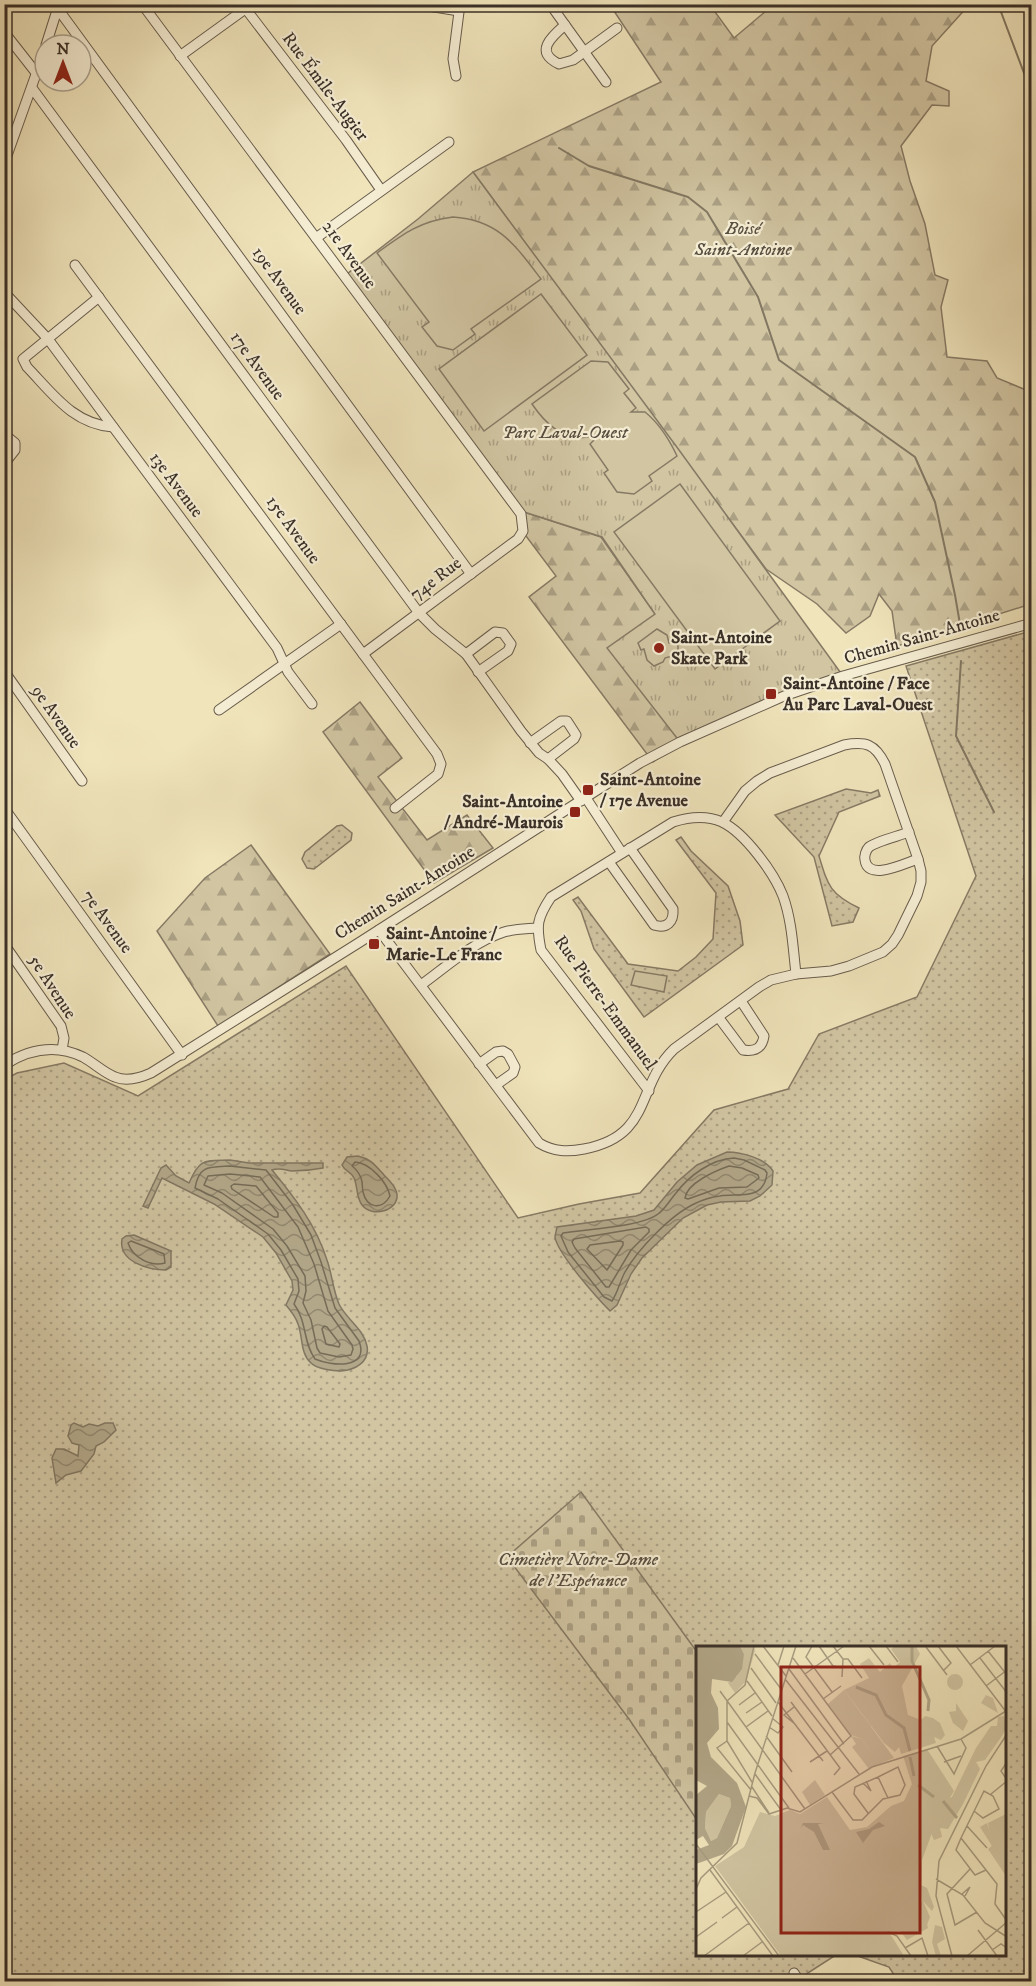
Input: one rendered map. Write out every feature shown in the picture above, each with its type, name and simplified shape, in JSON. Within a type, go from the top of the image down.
[{"type":"street","name":"21e Avenue","points":[[142,4],[518,508],[524,527]]},
{"type":"street","points":[[416,4],[459,8],[453,59],[456,76]]},
{"type":"street","points":[[550,4],[606,82]]},
{"type":"street","points":[[180,57],[247,6]]},
{"type":"street","name":"Rue Émile-Augier","points":[[247,6],[381,190]]},
{"type":"street","points":[[51,33],[59,7]]},
{"type":"street","name":"19e Avenue","points":[[59,7],[471,574]]},
{"type":"street","points":[[565,25],[550,38],[546,46],[552,60],[559,64],[567,63],[617,28]]},
{"type":"street","points":[[4,32],[33,69]]},
{"type":"street","points":[[4,164],[32,88]]},
{"type":"street","name":"17e Avenue","points":[[32,88],[419,613],[466,654],[530,743],[562,774],[626,850]]},
{"type":"street","points":[[316,238],[449,142]]},
{"type":"street","name":"15e Avenue","points":[[75,265],[440,759],[438,774],[394,808]]},
{"type":"street","name":"13e Avenue","points":[[4,292],[48,339],[271,639],[285,662],[288,672],[312,704]]},
{"type":"street","points":[[99,297],[23,359],[27,367],[71,413],[97,426],[113,427]]},
{"type":"street","points":[[4,434],[15,443],[15,450],[4,465]]},
{"type":"street","name":"74e Rue","points":[[363,654],[518,539],[524,527]]},
{"type":"street","name":"Chemin Saint-Antoine","points":[[4,1065],[28,1053],[62,1050],[82,1057],[116,1077],[138,1078],[151,1073],[640,764],[680,742],[771,700],[843,676],[1032,623]]},
{"type":"street","points":[[219,710],[340,624]]},
{"type":"street","points":[[466,654],[495,632],[503,633],[511,644],[508,651],[478,672]]},
{"type":"street","name":"9e Avenue","points":[[4,671],[82,781]]},
{"type":"street","points":[[530,743],[561,721],[567,721],[576,735],[548,759]]},
{"type":"street","points":[[379,930],[539,1143],[550,1149],[562,1151],[590,1148],[617,1137],[637,1117],[658,1068],[674,1049],[771,980],[796,974],[831,971],[856,964],[873,957],[892,944],[916,896],[921,882],[921,871],[885,764],[878,751],[868,745],[856,743],[844,745],[757,781],[745,791],[723,822],[752,846],[776,880],[788,911],[796,974]]},
{"type":"street","name":"7e Avenue","points":[[4,808],[182,1055]]},
{"type":"street","name":"Rue Pierre-Emmanuel","points":[[649,1091],[541,950],[537,928],[541,912],[551,897],[673,822],[695,817],[723,822]]},
{"type":"street","points":[[909,832],[869,847],[864,861],[873,871],[880,871],[918,859]]},
{"type":"street","points":[[609,862],[654,926],[662,927],[669,924],[674,918],[673,909],[626,850]]},
{"type":"street","points":[[421,986],[486,940],[515,929],[537,928]]},
{"type":"street","name":"5e Avenue","points":[[4,944],[61,1026],[62,1050]]},
{"type":"street","points":[[718,1018],[743,1050],[751,1052],[758,1049],[764,1036],[741,1001]]},
{"type":"street","points":[[479,1064],[496,1052],[503,1051],[508,1054],[515,1068],[513,1073],[496,1085]]},
{"type":"street","points":[[794,1973],[800,1982]]},
{"type":"green space","name":"Boisé Saint-Antoine","points":[[839,4],[969,5],[932,46],[926,81],[949,91],[949,106],[932,105],[901,146],[925,224],[935,275],[948,280],[941,307],[947,357],[987,361],[997,378],[1031,392],[1031,604],[897,646],[892,611],[879,594],[870,616],[846,633],[817,604],[766,569],[473,172],[661,82],[610,5],[710,5],[734,38],[773,5],[833,5],[835,8]]},
{"type":"green space","name":"Parc Laval-Ouest","points":[[473,172],[843,676],[680,742],[607,648],[655,614],[602,537],[521,511],[347,274],[418,219]]},
{"type":"green space","points":[[453,217],[482,223],[504,236],[523,255],[541,279],[471,329],[475,334],[453,350],[437,346],[422,327],[429,322],[377,253],[421,225]]},
{"type":"green space","points":[[541,294],[587,355],[484,431],[439,369]]},
{"type":"green space","points":[[591,361],[608,362],[629,389],[624,393],[636,408],[631,412],[645,412],[664,432],[677,456],[649,476],[652,481],[634,494],[617,492],[604,473],[608,470],[590,444],[603,431],[592,436],[572,437],[554,428],[532,404]]},
{"type":"green space","points":[[680,484],[780,621],[715,669],[614,532]]},
{"type":"green space","points":[[521,511],[601,537],[655,614],[680,742],[653,762],[529,597],[556,576],[523,532]]},
{"type":"green space","name":"Saint-Antoine Skate Park","points":[[657,629],[667,635],[669,643],[675,642],[678,646],[678,654],[665,658],[663,662],[654,666],[647,660],[644,649],[641,650],[638,643]]},
{"type":"green space","points":[[1031,631],[1031,1970],[1014,1981],[898,1981],[889,1967],[858,1956],[1006,1956],[1006,1646],[696,1646],[696,1956],[834,1956],[800,1978],[802,1981],[5,1981],[4,1080],[17,1073],[64,1063],[138,1096],[346,966],[518,1218],[640,1193],[714,1110],[788,1089],[819,1034],[917,997],[976,876],[906,666]]},
{"type":"green space","points":[[360,702],[402,758],[378,777],[427,840],[467,815],[493,848],[434,883],[323,732]]},
{"type":"green space","points":[[846,789],[871,793],[878,790],[880,796],[839,812],[819,856],[832,888],[842,898],[859,908],[853,922],[832,926],[814,857],[775,815]]},
{"type":"green space","points":[[342,825],[352,833],[351,840],[314,869],[307,868],[302,859],[305,852],[337,826]]},
{"type":"green space","points":[[681,837],[691,851],[728,886],[740,921],[743,945],[644,1017],[594,949],[581,911],[573,900],[578,897],[628,964],[678,971],[696,957],[713,939],[716,893],[676,840]]},
{"type":"green space","points":[[251,845],[330,954],[218,1026],[157,931],[205,878]]},
{"type":"green space","points":[[635,971],[667,976],[664,992],[631,985]]},
{"type":"green space","name":"Cimetière Notre-Dame de l'Espérance","points":[[581,1492],[696,1651],[696,1819],[629,1719],[507,1557]]},
{"type":"water","points":[[727,1152],[759,1159],[769,1166],[773,1171],[772,1185],[760,1196],[750,1201],[707,1205],[683,1218],[642,1258],[631,1274],[617,1305],[610,1311],[563,1254],[555,1237],[557,1227],[636,1216],[654,1210],[677,1182],[697,1165]]},
{"type":"water","points":[[358,1156],[372,1163],[394,1186],[397,1194],[394,1205],[384,1211],[372,1211],[362,1205],[353,1176],[342,1165],[347,1157]]},
{"type":"water","points":[[230,1160],[249,1163],[323,1163],[323,1168],[296,1171],[272,1170],[311,1224],[327,1260],[339,1304],[365,1340],[366,1357],[356,1367],[341,1371],[330,1370],[317,1367],[307,1359],[297,1321],[286,1305],[293,1290],[292,1281],[276,1253],[263,1237],[214,1204],[162,1178],[148,1208],[143,1206],[161,1168],[166,1165],[176,1176],[189,1183],[196,1169],[204,1162]]},
{"type":"water","points":[[134,1235],[171,1251],[171,1267],[166,1270],[151,1268],[130,1259],[122,1247],[122,1239]]},
{"type":"water","points":[[74,1423],[83,1427],[89,1424],[98,1426],[113,1423],[116,1430],[104,1442],[96,1446],[94,1454],[81,1471],[66,1475],[56,1483],[52,1458],[56,1449],[64,1449],[78,1456],[79,1445],[72,1443],[68,1436],[71,1425]]},
{"type":"waterway","points":[[998,4],[1027,81],[1026,105],[1032,128]]},
{"type":"waterway","points":[[559,148],[589,166],[688,197],[707,212],[758,297],[779,360],[915,457],[935,502],[961,630]]},
{"type":"waterway","points":[[961,661],[956,736],[994,812]]},
{"type":"waterway","points":[[1024,876],[1032,888]]},
{"type":"place","name":"Saint-Antoine Skate Park","points":[[659,648]]},
{"type":"place","name":"Saint-Antoine / Face Au Parc Laval-Ouest","points":[[771,694]]},
{"type":"place","name":"Saint-Antoine / 17e Avenue","points":[[588,790]]},
{"type":"place","name":"Saint-Antoine / André-Maurois","points":[[575,812]]},
{"type":"place","name":"Saint-Antoine / Marie-Le Franc","points":[[374,944]]}]
